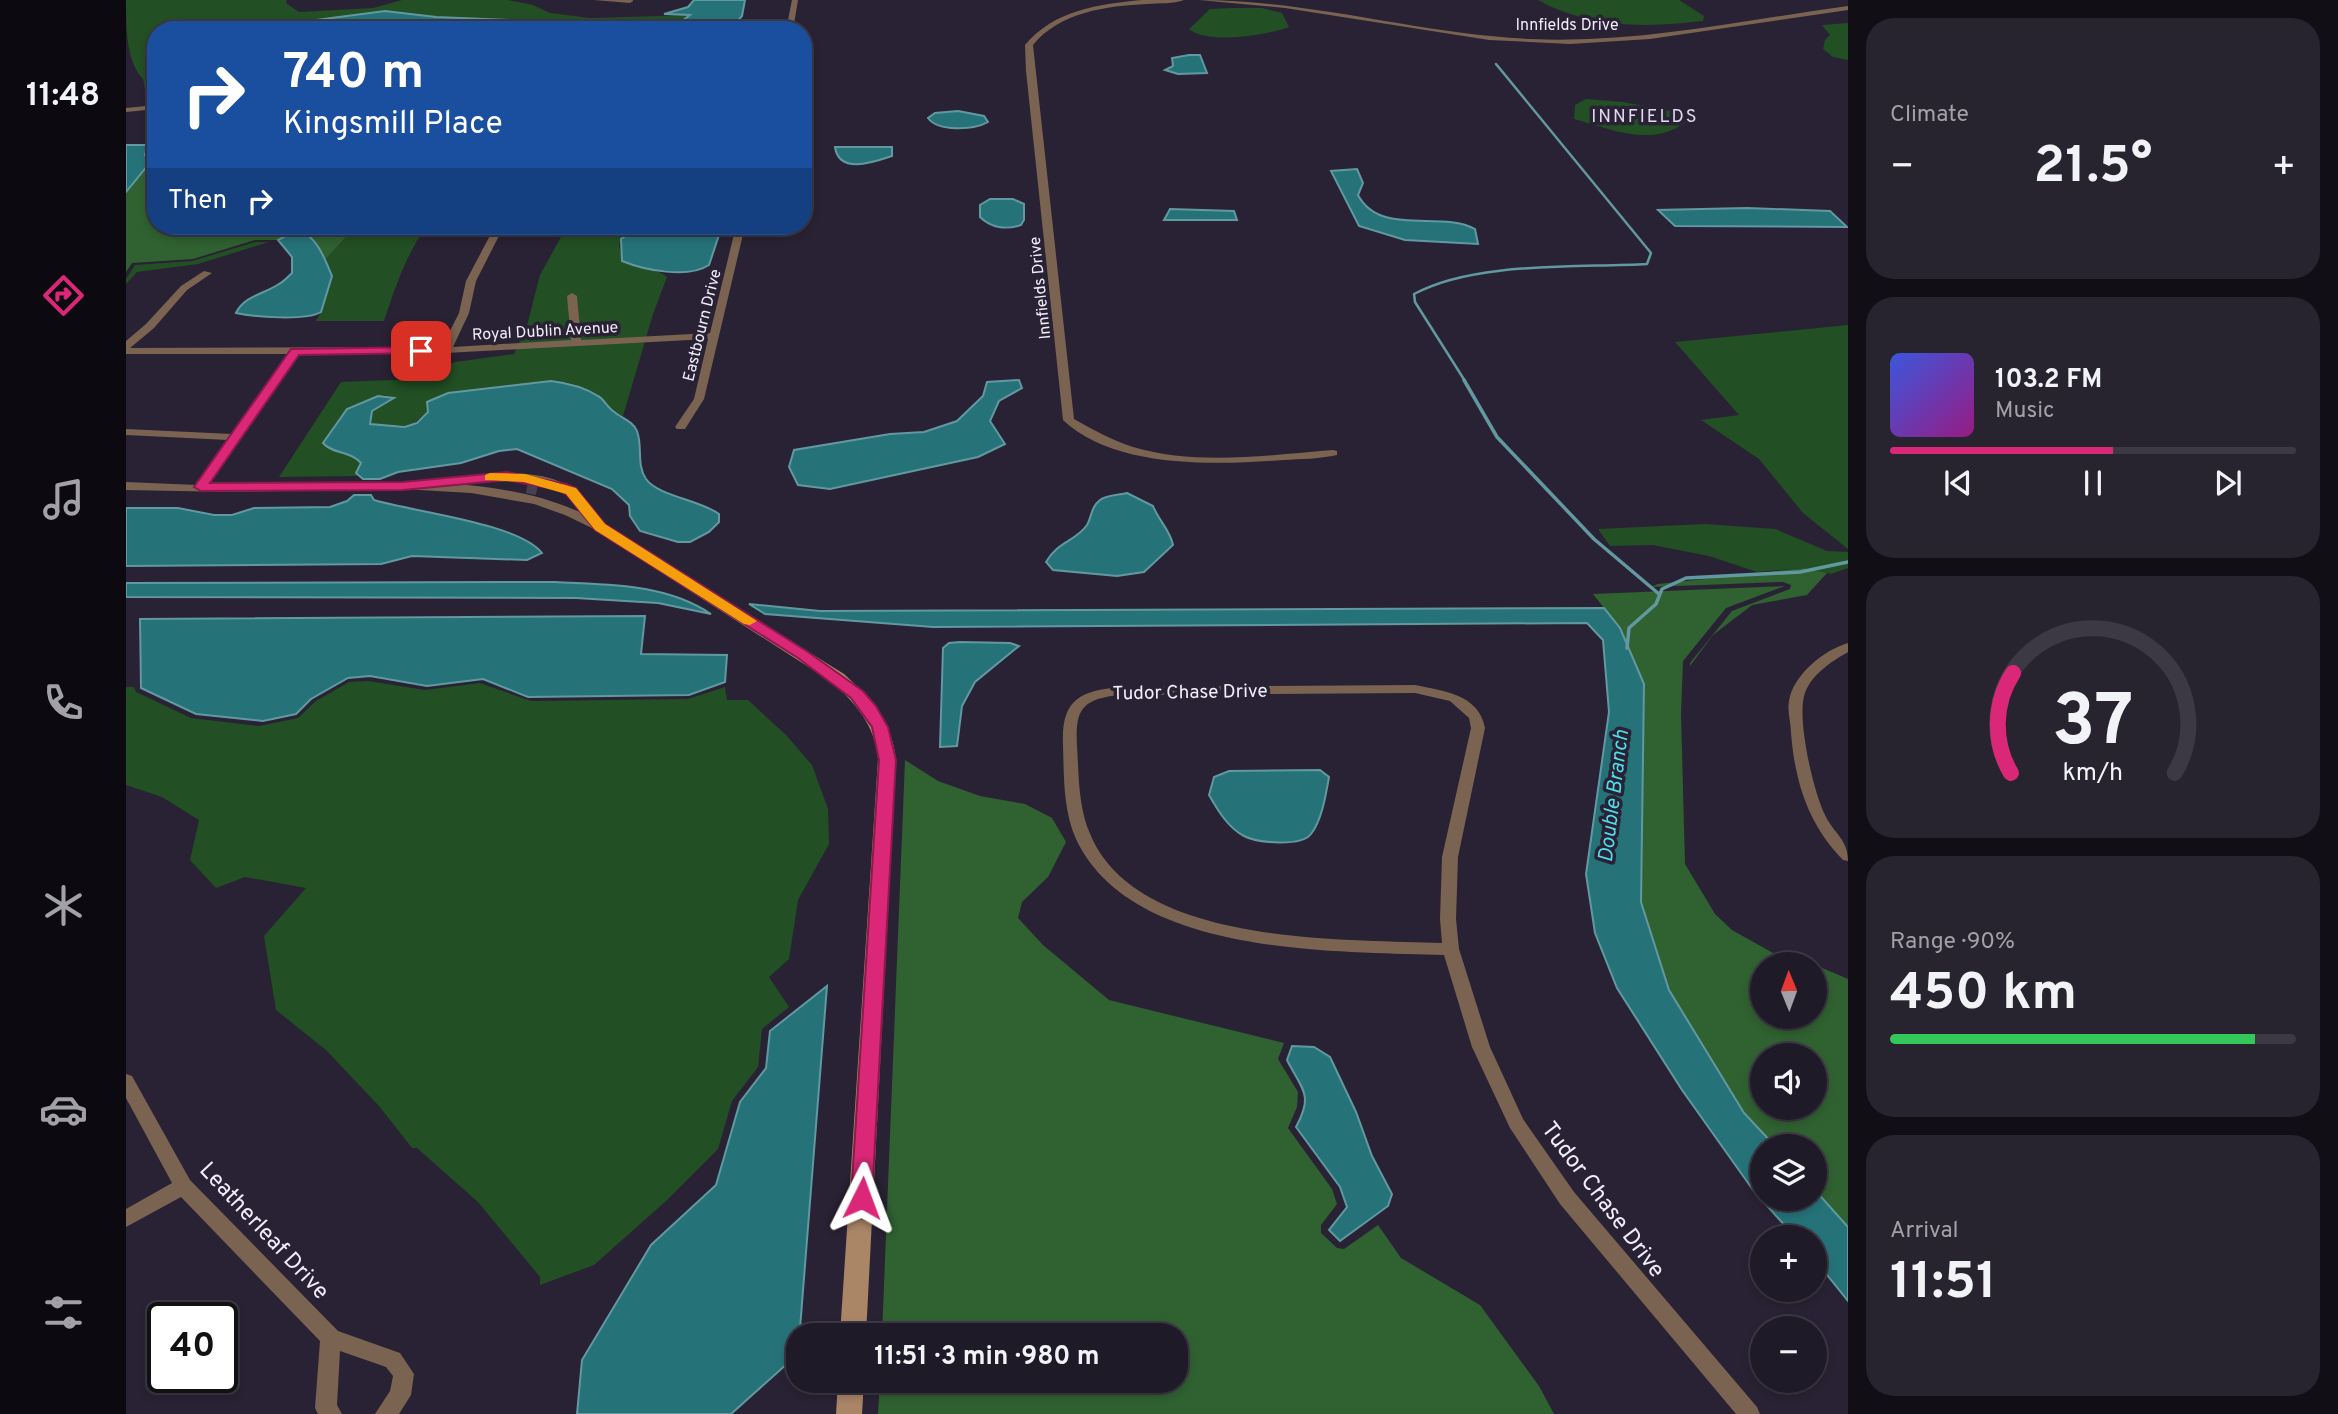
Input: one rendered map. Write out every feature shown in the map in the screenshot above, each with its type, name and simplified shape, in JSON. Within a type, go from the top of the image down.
[{"type":"street","points":[[597,0],[630,1]]},
{"type":"street","points":[[791,21],[795,0]]},
{"type":"street","name":"Innfields Drive","points":[[1181,0],[1122,4],[1068,18],[1041,31],[1032,40],[1028,50],[1069,420],[1086,432],[1115,445],[1154,457],[1203,460],[1333,453]]},
{"type":"street","name":"Innfields Drive","points":[[1202,0],[1272,5],[1480,37],[1557,42],[1650,38],[1848,8]]},
{"type":"street","points":[[126,110],[147,108]]},
{"type":"street","points":[[446,350],[464,313],[471,281],[494,235]]},
{"type":"street","name":"Eastbourn Drive","points":[[681,427],[699,399],[739,235]]},
{"type":"street","points":[[126,348],[184,288],[207,273]]},
{"type":"street","points":[[572,296],[576,344]]},
{"type":"street","name":"Royal Dublin Avenue","points":[[126,348],[446,350],[713,336]]},
{"type":"street","points":[[201,487],[233,437],[295,351]]},
{"type":"street","points":[[126,432],[233,437]]},
{"type":"street","points":[[403,486],[469,479],[525,478],[562,486],[571,491],[600,527]]},
{"type":"street","points":[[469,479],[532,488],[557,495],[573,504],[600,527]]},
{"type":"street","points":[[126,486],[403,486],[502,493],[565,508],[600,527],[838,678],[870,710],[885,742],[887,760],[854,1323]]},
{"type":"street","points":[[1848,648],[1827,658],[1810,675],[1796,700],[1800,762],[1813,810],[1848,856]]},
{"type":"street","name":"Tudor Chase Drive","points":[[1451,948],[1239,934],[1194,924],[1146,903],[1107,872],[1091,851],[1079,826],[1074,810],[1070,727],[1075,706],[1082,700],[1101,693],[1120,691],[1404,689],[1438,692],[1464,704],[1476,716],[1478,728],[1450,857],[1448,896],[1451,948],[1480,1047],[1516,1123],[1567,1198],[1749,1414]]},
{"type":"street","name":"Leatherleaf Drive","points":[[126,1081],[184,1185],[331,1338],[393,1360],[404,1374],[400,1395],[386,1414]]},
{"type":"street","points":[[126,1219],[184,1185]]},
{"type":"street","points":[[331,1338],[326,1408],[331,1414]]},
{"type":"street","points":[[849,1414],[850,1393]]},
{"type":"shaded area","points":[[126,0],[287,0],[286,3],[299,12],[373,8],[402,0],[508,0],[533,5],[550,13],[590,18],[692,15],[684,21],[147,21],[147,90],[133,63],[127,32]]},
{"type":"shaded area","points":[[1538,0],[1679,0],[1704,16],[1703,21],[1661,25],[1618,24],[1577,16]]},
{"type":"shaded area","points":[[1262,8],[1282,13],[1289,27],[1267,33],[1223,38],[1198,34],[1189,29],[1210,9]]},
{"type":"shaded area","points":[[1848,23],[1848,60],[1833,57],[1823,49],[1825,40],[1830,35],[1822,25]]},
{"type":"shaded area","points":[[1586,99],[1623,102],[1686,114],[1685,122],[1659,134],[1617,131],[1574,119],[1575,105]]},
{"type":"shaded area","points":[[147,166],[147,235],[287,235],[278,240],[255,240],[193,259],[132,263],[126,272],[126,192]]},
{"type":"shaded area","points":[[306,235],[348,235],[324,261],[315,240]]},
{"type":"shaded area","points":[[348,235],[421,235],[407,260],[384,321],[316,321],[332,276],[324,261]]},
{"type":"shaded area","points":[[562,235],[626,235],[619,244],[622,261],[667,277],[653,314],[623,416],[613,412],[599,396],[551,381],[448,393],[411,426],[369,424],[372,411],[394,398],[384,395],[340,417],[323,443],[331,449],[358,459],[362,463],[357,476],[279,477],[341,382],[418,379],[455,362],[514,354],[527,326],[540,275]]},
{"type":"shaded area","points":[[255,242],[269,242],[198,264],[137,272],[126,284],[126,279],[135,265],[192,261]]},
{"type":"shaded area","points":[[1848,325],[1848,549],[1803,513],[1759,459],[1701,420],[1739,415],[1675,342]]},
{"type":"shaded area","points":[[1705,524],[1775,529],[1827,551],[1848,552],[1848,568],[1831,574],[1804,568],[1757,572],[1709,556],[1653,545],[1610,546],[1598,529]]},
{"type":"shaded area","points":[[1804,568],[1827,573],[1807,595],[1752,605],[1713,635],[1690,666],[1690,663],[1732,611],[1790,589],[1791,585],[1783,582],[1651,587],[1658,584]]},
{"type":"shaded area","points":[[1785,586],[1726,608],[1683,661],[1681,714],[1685,864],[1715,914],[1732,930],[1771,952],[1750,952],[1750,1029],[1827,1029],[1827,970],[1848,979],[1848,1227],[1827,1203],[1827,1134],[1764,1134],[1751,1120],[1827,1120],[1827,1043],[1750,1043],[1750,1119],[1669,990],[1641,902],[1644,684],[1620,628],[1593,594]]},
{"type":"shaded area","points":[[368,681],[425,690],[480,683],[531,701],[688,699],[725,687],[727,700],[748,700],[786,735],[812,765],[828,809],[829,844],[798,900],[789,959],[769,977],[789,1007],[762,1029],[758,1067],[732,1101],[718,1149],[666,1201],[594,1265],[540,1285],[540,1277],[478,1202],[417,1148],[412,1148],[379,1106],[326,1050],[276,1010],[264,936],[306,888],[245,877],[216,888],[190,860],[199,820],[162,797],[126,785],[126,687],[134,687],[136,692],[191,718],[259,726],[298,718],[316,701],[349,682]]},
{"type":"shaded area","points":[[905,760],[938,781],[980,796],[1025,804],[1052,818],[1066,842],[1048,877],[1022,902],[1018,918],[1043,945],[1109,1000],[1284,1043],[1278,1059],[1298,1092],[1297,1107],[1288,1128],[1332,1189],[1337,1204],[1321,1225],[1321,1233],[1337,1248],[1344,1249],[1378,1225],[1401,1258],[1480,1305],[1539,1386],[1554,1414],[878,1414],[879,1393],[1188,1393],[1188,1323],[882,1323]]},
{"type":"water","points":[[694,0],[745,0],[742,16],[738,21],[682,21],[690,15],[664,14],[688,7]]},
{"type":"water","points":[[385,11],[436,17],[531,21],[313,21]]},
{"type":"water","points":[[1200,55],[1207,73],[1178,74],[1165,70],[1173,66],[1172,58]]},
{"type":"water","points":[[958,111],[984,116],[988,122],[974,127],[948,128],[933,123],[928,118],[935,113]]},
{"type":"water","points":[[126,145],[147,145],[147,166],[126,192]]},
{"type":"water","points":[[835,147],[892,147],[892,156],[867,163],[850,164],[838,156]]},
{"type":"water","points":[[1357,169],[1363,183],[1358,195],[1368,208],[1396,219],[1461,224],[1475,229],[1478,244],[1405,240],[1359,226],[1331,171]]},
{"type":"water","points":[[990,199],[1013,199],[1024,204],[1024,220],[1021,225],[999,227],[984,221],[980,217],[980,205]]},
{"type":"water","points":[[1747,208],[1830,211],[1847,227],[1675,226],[1658,210]]},
{"type":"water","points":[[1170,209],[1234,211],[1237,220],[1164,220]]},
{"type":"water","points":[[287,235],[308,235],[324,257],[332,276],[321,312],[304,317],[267,317],[236,313],[249,299],[281,283],[292,273],[292,257],[278,240]]},
{"type":"water","points":[[627,235],[719,235],[709,265],[690,272],[666,272],[622,261],[621,239]]},
{"type":"water","points":[[1019,380],[1022,388],[999,401],[990,421],[1005,444],[978,457],[830,489],[798,485],[789,467],[794,450],[890,434],[924,432],[957,421],[983,396],[987,382]]},
{"type":"water","points":[[551,381],[593,393],[630,422],[637,431],[641,467],[646,479],[660,490],[711,509],[719,514],[719,522],[709,532],[690,542],[678,542],[640,531],[630,516],[629,505],[612,489],[517,449],[499,451],[461,463],[398,472],[380,479],[363,479],[356,473],[361,463],[357,459],[323,443],[347,409],[378,396],[394,398],[372,411],[370,424],[405,427],[417,423],[428,412],[427,402],[448,393]]},
{"type":"water","points":[[1127,493],[1153,506],[1173,545],[1144,572],[1117,576],[1053,570],[1046,562],[1056,550],[1083,530],[1097,503],[1106,497]]},
{"type":"water","points":[[354,495],[371,495],[374,500],[489,526],[530,543],[542,553],[527,560],[412,556],[381,564],[126,566],[126,508],[178,508],[214,515],[232,515],[254,508],[330,507],[347,501]]},
{"type":"water","points":[[555,582],[616,585],[656,591],[675,596],[711,614],[658,603],[576,598],[126,597],[126,583]]},
{"type":"water","points":[[749,604],[820,611],[1604,608],[1620,628],[1644,684],[1641,902],[1669,990],[1744,1113],[1764,1134],[1750,1134],[1750,1186],[1682,1090],[1617,988],[1595,933],[1586,874],[1609,712],[1603,640],[1587,623],[933,627],[765,614]]},
{"type":"water","points":[[645,616],[641,654],[727,655],[725,682],[689,695],[528,697],[483,679],[427,686],[370,676],[348,678],[311,699],[296,714],[263,721],[196,714],[141,688],[140,619]]},
{"type":"water","points":[[949,643],[1010,643],[1019,646],[975,682],[962,706],[957,746],[940,747],[943,648]]},
{"type":"water","points":[[1320,770],[1329,777],[1321,814],[1311,834],[1298,841],[1268,842],[1238,833],[1219,812],[1209,795],[1214,777],[1229,771]]},
{"type":"water","points":[[827,986],[800,1323],[786,1323],[786,1365],[731,1414],[577,1414],[582,1360],[651,1245],[716,1185],[740,1102],[766,1068],[770,1031]]},
{"type":"water","points":[[1292,1046],[1314,1047],[1330,1057],[1356,1112],[1372,1156],[1392,1194],[1388,1206],[1340,1241],[1329,1230],[1347,1207],[1340,1187],[1296,1127],[1305,1099],[1287,1060]]},
{"type":"water","points":[[1827,1203],[1848,1227],[1848,1301],[1827,1275],[1827,1225],[1784,1225],[1772,1211],[1827,1211]]},
{"type":"waterway","points":[[1465,381],[1415,302],[1414,294],[1439,283],[1496,271],[1647,264],[1651,253],[1496,64]]},
{"type":"waterway","points":[[1464,380],[1497,437],[1594,539],[1659,594]]},
{"type":"waterway","name":"Double Branch","points":[[1627,648],[1629,628],[1656,604],[1662,589],[1686,578],[1800,572],[1848,562]]},
{"type":"tunnel","points":[[527,487],[537,489]]},
{"type":"slow traffic","points":[[490,477],[525,478],[562,486],[571,491],[600,527],[750,621]]},
{"type":"district","name":"INNFIELDS","points":[[1645,116]]},
{"type":"route","points":[[421,351],[295,351],[233,437],[201,487],[403,486],[507,476],[562,486],[571,491],[600,527],[762,628],[838,678],[857,695],[880,727],[887,751],[862,1198]]}]
